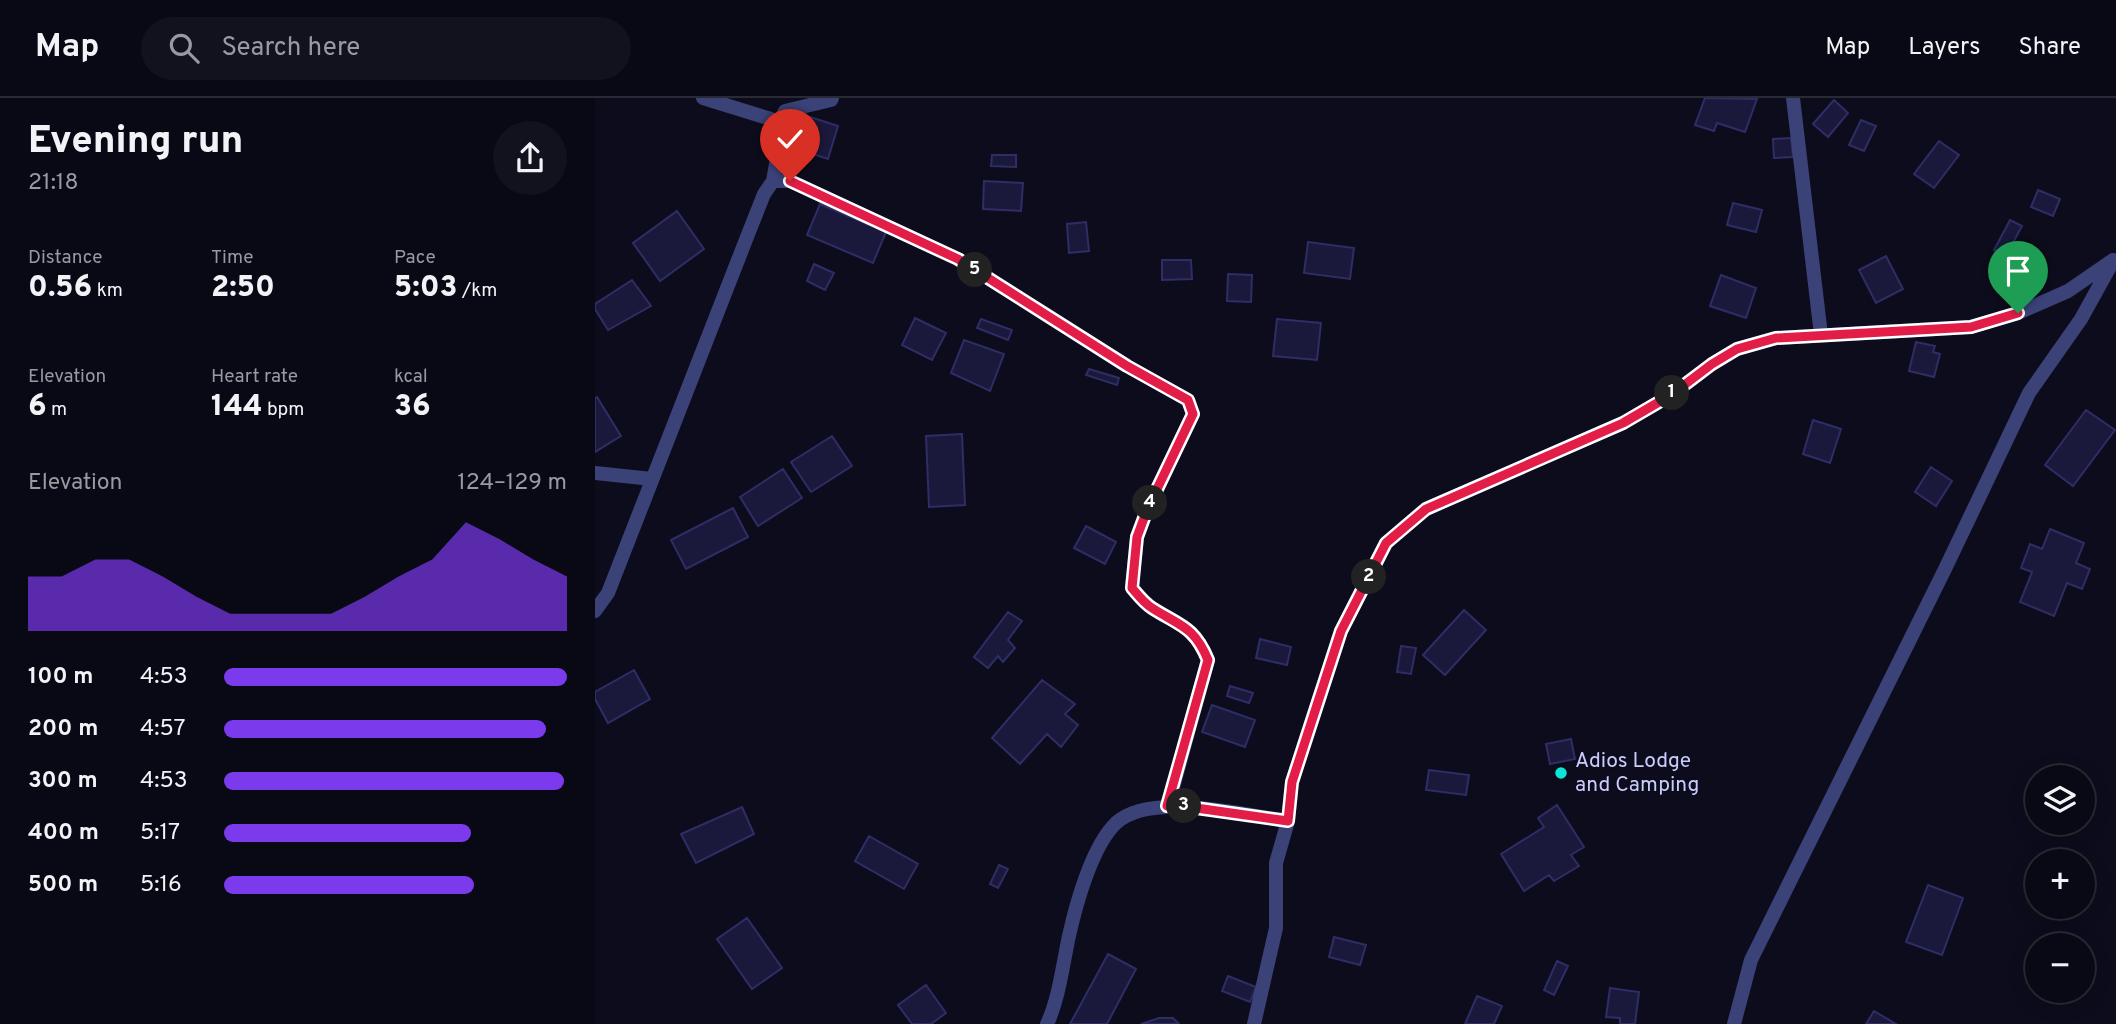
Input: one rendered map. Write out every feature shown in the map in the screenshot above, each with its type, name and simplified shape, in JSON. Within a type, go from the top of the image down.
[{"type":"street","points":[[595,611],[608,593],[764,194],[773,181],[779,147],[776,128],[771,119],[702,98]]},
{"type":"street","points":[[776,128],[785,111],[832,98]]},
{"type":"street","points":[[1793,98],[1821,335]]},
{"type":"street","points":[[773,181],[790,181],[958,259],[1127,366],[1188,400],[1193,414],[1137,537],[1132,588],[1150,607],[1183,625],[1202,645],[1208,660],[1167,806]]},
{"type":"street","points":[[1254,1024],[1276,928],[1276,863],[1288,821],[1292,782],[1341,631],[1386,543],[1426,509],[1623,423],[1671,395],[1737,349],[1776,338],[1971,327],[2018,313],[2068,290],[2115,259]]},
{"type":"street","points":[[1734,1024],[1751,960],[2029,393],[2081,320],[2115,259]]},
{"type":"street","points":[[595,473],[652,479]]},
{"type":"street","points":[[1047,1024],[1082,888],[1100,845],[1116,824],[1136,811],[1175,805],[1288,821]]},
{"type":"building","points":[[1705,98],[1757,99],[1745,132],[1717,123],[1714,131],[1695,125]]},
{"type":"building","points":[[1834,100],[1848,113],[1828,137],[1813,124]]},
{"type":"building","points":[[801,114],[838,126],[828,159],[791,147]]},
{"type":"building","points":[[1861,120],[1876,126],[1864,151],[1849,145]]},
{"type":"building","points":[[1791,138],[1793,157],[1774,158],[1773,139]]},
{"type":"building","points":[[1939,141],[1959,155],[1934,188],[1914,174]]},
{"type":"building","points":[[992,155],[1016,155],[1016,167],[991,166]]},
{"type":"building","points":[[984,181],[1023,183],[1021,211],[983,209]]},
{"type":"building","points":[[2038,190],[2060,199],[2053,216],[2031,207]]},
{"type":"building","points":[[1733,203],[1762,210],[1756,232],[1727,225]]},
{"type":"building","points":[[820,204],[886,232],[873,263],[807,235]]},
{"type":"building","points":[[677,211],[704,249],[660,281],[633,243]]},
{"type":"building","points":[[2010,220],[2022,226],[2006,256],[1994,250]]},
{"type":"building","points":[[1086,222],[1089,251],[1069,253],[1067,224]]},
{"type":"building","points":[[1308,242],[1354,248],[1350,279],[1304,273]]},
{"type":"building","points":[[1886,256],[1903,289],[1876,303],[1859,270]]},
{"type":"building","points":[[1162,260],[1191,260],[1192,279],[1162,280]]},
{"type":"building","points":[[814,264],[834,273],[825,290],[807,281]]},
{"type":"building","points":[[1228,274],[1252,275],[1251,302],[1227,301]]},
{"type":"building","points":[[1721,275],[1756,288],[1746,318],[1710,306]]},
{"type":"building","points":[[632,280],[651,306],[608,330],[595,309],[595,304]]},
{"type":"building","points":[[915,318],[946,333],[932,360],[902,345]]},
{"type":"building","points":[[981,319],[1012,330],[1008,340],[977,328]]},
{"type":"building","points":[[1277,319],[1321,323],[1317,360],[1273,356]]},
{"type":"building","points":[[964,340],[1004,354],[990,391],[951,373]]},
{"type":"building","points":[[1916,342],[1935,346],[1933,352],[1940,354],[1934,377],[1909,371]]},
{"type":"building","points":[[1089,369],[1119,378],[1117,385],[1086,375]]},
{"type":"building","points":[[597,397],[621,436],[595,452],[595,398]]},
{"type":"building","points":[[2086,410],[2115,430],[2073,486],[2045,465]]},
{"type":"building","points":[[1813,420],[1841,429],[1830,463],[1803,454]]},
{"type":"building","points":[[962,434],[965,505],[929,507],[926,436]]},
{"type":"building","points":[[832,436],[852,466],[811,492],[791,462]]},
{"type":"building","points":[[1931,467],[1952,481],[1936,506],[1915,492]]},
{"type":"building","points":[[783,469],[802,498],[758,526],[740,497]]},
{"type":"building","points":[[733,508],[748,537],[686,569],[671,540]]},
{"type":"building","points":[[1086,526],[1116,542],[1105,564],[1074,548]]},
{"type":"building","points":[[2050,529],[2084,543],[2076,563],[2090,569],[2082,589],[2067,583],[2054,616],[2020,602],[2032,572],[2021,568],[2030,544],[2042,549]]},
{"type":"building","points":[[1464,610],[1486,630],[1445,675],[1423,655]]},
{"type":"building","points":[[1008,612],[1022,621],[1008,640],[1015,648],[1003,662],[998,656],[988,668],[974,657]]},
{"type":"building","points":[[1260,639],[1291,647],[1287,665],[1256,658]]},
{"type":"building","points":[[1401,646],[1416,648],[1411,674],[1397,672]]},
{"type":"building","points":[[634,670],[650,699],[608,723],[595,699],[595,692]]},
{"type":"building","points":[[1042,680],[1075,704],[1065,714],[1078,725],[1061,747],[1047,734],[1020,764],[992,738]]},
{"type":"building","points":[[1230,686],[1253,693],[1249,703],[1227,696]]},
{"type":"building","points":[[1212,705],[1255,720],[1245,747],[1202,732]]},
{"type":"building","points":[[1571,739],[1575,759],[1550,764],[1546,744]]},
{"type":"building","points":[[1429,770],[1469,775],[1466,795],[1426,790]]},
{"type":"building","points":[[1557,805],[1584,847],[1571,855],[1579,866],[1554,881],[1549,875],[1524,891],[1501,854],[1544,827],[1538,818]]},
{"type":"building","points":[[742,807],[754,834],[696,863],[681,834]]},
{"type":"building","points":[[869,836],[918,864],[904,889],[855,861]]},
{"type":"building","points":[[999,865],[1008,869],[998,888],[990,884]]},
{"type":"building","points":[[1928,885],[1963,898],[1942,955],[1906,942]]},
{"type":"building","points":[[747,918],[782,968],[752,989],[717,939]]},
{"type":"building","points":[[1334,937],[1366,945],[1360,965],[1329,957]]},
{"type":"building","points":[[1108,954],[1136,969],[1107,1024],[1070,1024]]},
{"type":"building","points":[[1557,961],[1568,966],[1554,995],[1544,990]]},
{"type":"building","points":[[1228,976],[1256,987],[1250,1002],[1222,991]]},
{"type":"building","points":[[926,985],[946,1013],[931,1024],[912,1024],[898,1005]]},
{"type":"building","points":[[1610,988],[1639,992],[1635,1024],[1620,1024],[1620,1018],[1606,1017]]},
{"type":"building","points":[[1477,996],[1502,1006],[1494,1024],[1465,1024]]},
{"type":"building","points":[[1874,1011],[1896,1024],[1866,1024]]},
{"type":"building","points":[[1159,1018],[1173,1018],[1179,1024],[1141,1024]]},
{"type":"place","name":"Adios Lodge and Camping","points":[[1561,773]]},
{"type":"route","points":[[790,181],[958,259],[1127,366],[1188,400],[1193,414],[1137,537],[1132,588],[1150,607],[1183,625],[1202,645],[1208,660],[1167,806],[1288,821],[1292,782],[1341,631],[1386,543],[1426,509],[1623,423],[1671,395],[1737,349],[1776,338],[1971,327],[2018,313]]}]
